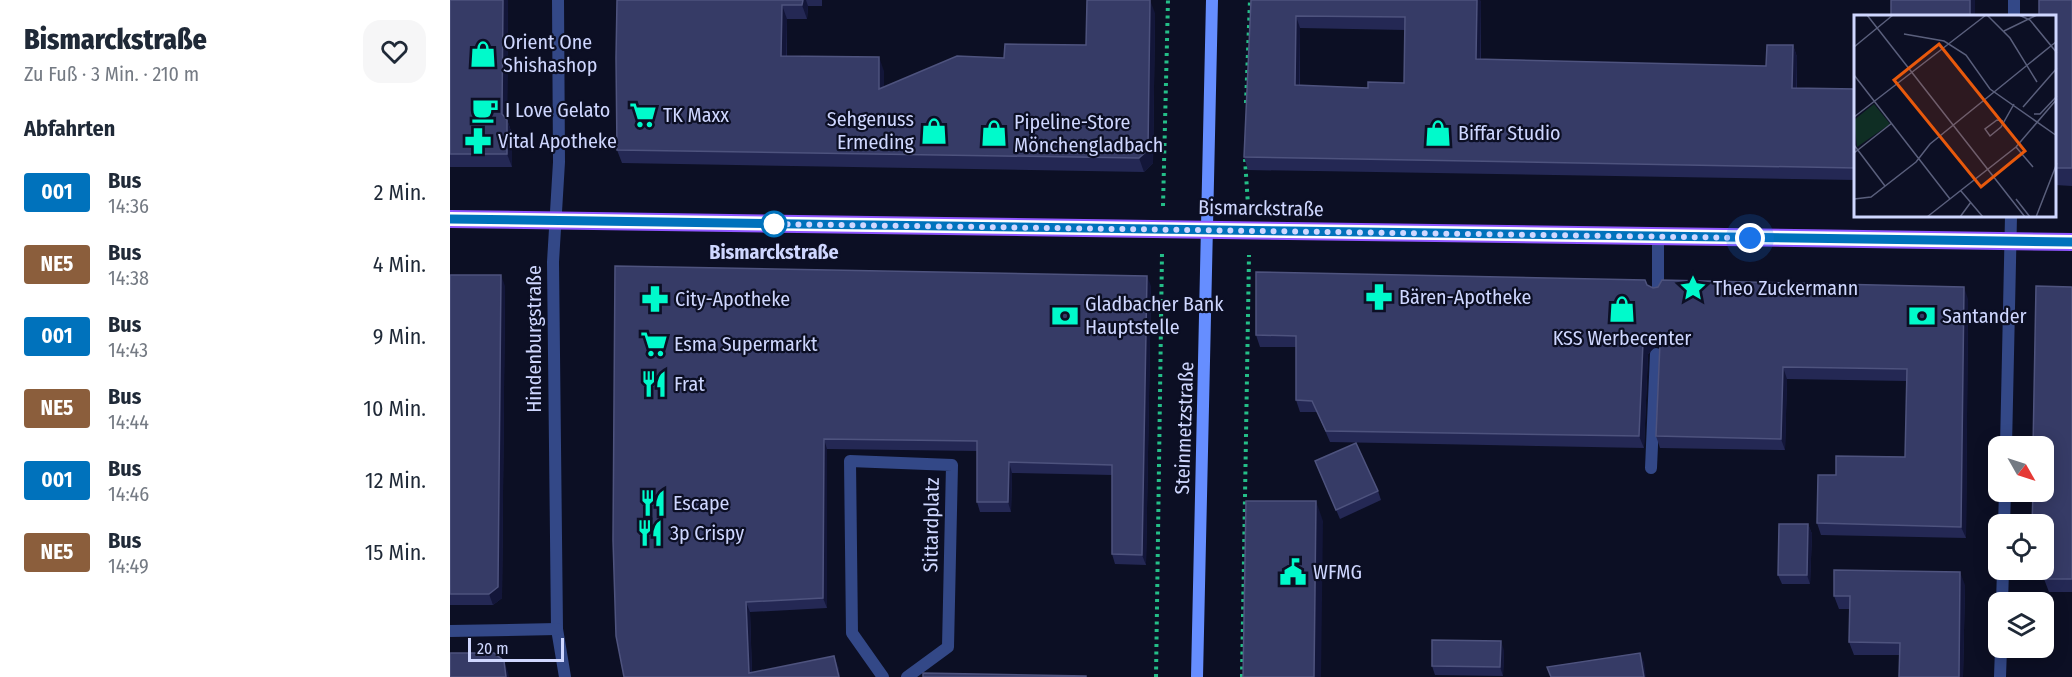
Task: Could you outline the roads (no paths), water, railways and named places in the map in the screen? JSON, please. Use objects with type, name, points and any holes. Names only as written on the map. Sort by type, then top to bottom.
[{"type":"main road","name":"Steinmetzstraße","points":[[1197,677],[1209,230],[1212,0]]},
{"type":"main road","name":"Bismarckstraße","points":[[450,219],[2072,242]]},
{"type":"street","name":"Hindenburgstraße","points":[[558,0],[559,162],[553,262],[557,629],[565,677]]},
{"type":"street","points":[[2013,15],[2014,0]]},
{"type":"street","points":[[2006,436],[2011,218]]},
{"type":"street","points":[[1658,237],[1658,292]]},
{"type":"street","points":[[1651,468],[1656,354]]},
{"type":"street","name":"Sittardplatz","points":[[883,677],[852,633],[850,461],[952,465],[948,647],[907,677]]},
{"type":"street","points":[[450,631],[557,629]]},
{"type":"street","points":[[2000,677],[2001,658]]},
{"type":"place","name":"Orient One Shishashop","points":[[483,54]]},
{"type":"place","name":"I Love Gelato","points":[[485,110]]},
{"type":"place","name":"TK Maxx","points":[[643,115]]},
{"type":"place","name":"Sehgenuss Ermeding","points":[[934,131]]},
{"type":"place","name":"Pipeline-Store Mönchengladbach","points":[[994,133]]},
{"type":"place","name":"Biffar Studio","points":[[1438,133]]},
{"type":"place","name":"Vital Apotheke","points":[[478,141]]},
{"type":"place","name":"Bismarckstraße","points":[[774,224]]},
{"type":"place","name":"Theo Zuckermann","points":[[1693,288]]},
{"type":"place","name":"Bären-Apotheke","points":[[1379,297]]},
{"type":"place","name":"City-Apotheke","points":[[655,299]]},
{"type":"place","name":"KSS Werbecenter","points":[[1622,309]]},
{"type":"place","name":"Gladbacher Bank Hauptstelle","points":[[1065,316]]},
{"type":"place","name":"Santander","points":[[1922,316]]},
{"type":"place","name":"Esma Supermarkt","points":[[654,344]]},
{"type":"place","name":"Frat","points":[[654,384]]},
{"type":"place","name":"Escape","points":[[653,503]]},
{"type":"place","name":"3p Crispy","points":[[650,533]]},
{"type":"place","name":"WFMG","points":[[1293,572]]}]
